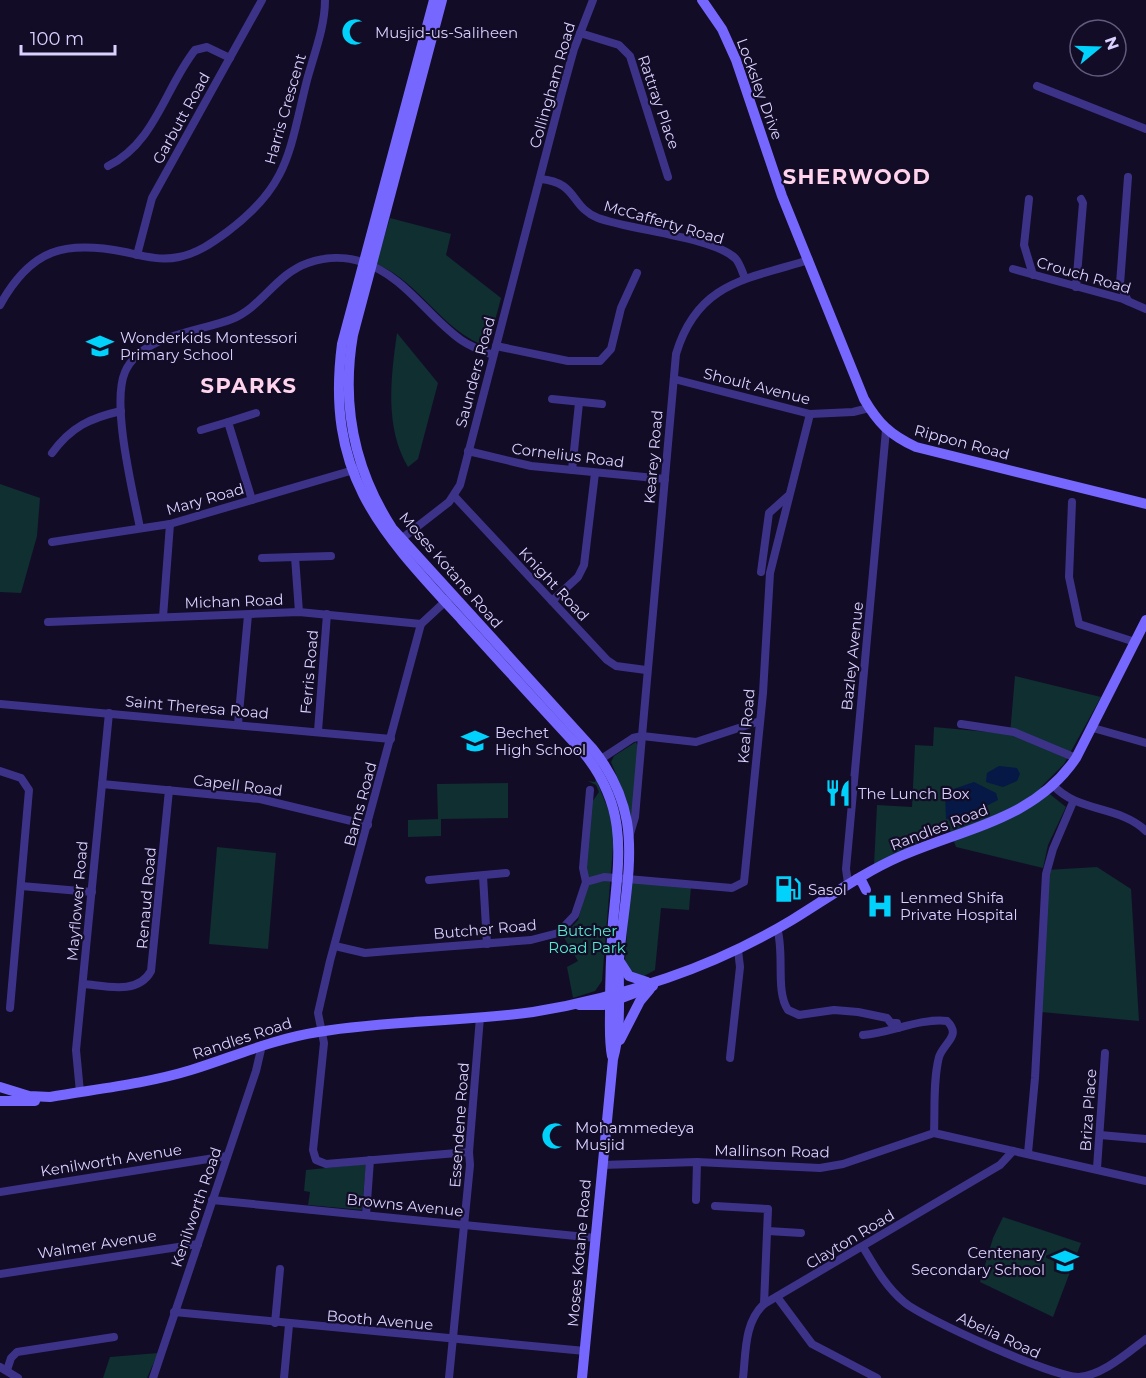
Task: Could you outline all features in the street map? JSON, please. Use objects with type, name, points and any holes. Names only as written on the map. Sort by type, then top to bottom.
[{"type":"street","name":"Garbutt Road","points":[[137,255],[152,198],[262,0]]},
{"type":"street","name":"Harris Crescent","points":[[0,305],[23,271],[50,253],[73,247],[97,247],[170,259],[205,248],[246,217],[272,191],[288,154],[320,33],[324,0]]},
{"type":"street","name":"Moses Kotane Road","points":[[434,0],[412,96],[367,264],[342,344],[339,380],[343,436],[357,469],[367,504],[397,542],[597,762],[620,795],[628,838],[622,878],[614,997],[617,1045],[613,1059]]},
{"type":"street","name":"Moses Kotane Road","points":[[412,96],[442,0]]},
{"type":"street","name":"Collingham Road","points":[[540,179],[580,33],[593,0]]},
{"type":"street","name":"Locksley Drive","points":[[702,0],[722,29],[736,60],[782,196],[809,260]]},
{"type":"street","name":"Rattray Place","points":[[580,33],[620,45],[630,56],[668,177]]},
{"type":"street","points":[[108,166],[134,147],[154,122],[195,50],[207,47],[230,58]]},
{"type":"street","points":[[1037,86],[1146,129]]},
{"type":"street","points":[[1128,177],[1120,284],[1128,301]]},
{"type":"street","name":"McCafferty Road","points":[[540,179],[562,183],[585,209],[599,218],[684,239],[730,255],[738,262],[745,278]]},
{"type":"street","name":"Saunders Road","points":[[455,496],[540,179]]},
{"type":"street","points":[[1029,199],[1024,245],[1033,275]]},
{"type":"street","points":[[1076,287],[1083,203],[1081,199]]},
{"type":"street","points":[[140,528],[121,411],[123,376],[129,364],[143,350],[234,318],[249,309],[283,276],[300,266],[334,259],[367,264],[384,272],[408,289],[462,341],[494,355]]},
{"type":"street","name":"Kearey Road","points":[[628,838],[635,817],[646,670],[676,354],[682,334],[693,315],[713,294],[745,278],[809,260]]},
{"type":"street","name":"Rippon Road","points":[[809,260],[869,408],[886,430],[916,447],[1146,504]]},
{"type":"street","name":"Crouch Road","points":[[1013,269],[1128,301],[1146,309]]},
{"type":"street","points":[[496,346],[568,361],[600,361],[611,350],[621,308],[637,273]]},
{"type":"street","name":"Shoult Avenue","points":[[674,379],[810,414],[853,412],[869,408]]},
{"type":"street","points":[[552,399],[603,404]]},
{"type":"street","points":[[572,470],[579,403]]},
{"type":"street","points":[[52,453],[66,435],[81,423],[121,411]]},
{"type":"street","points":[[201,430],[256,413]]},
{"type":"street","name":"Keal Road","points":[[586,882],[598,877],[732,888],[744,882],[760,721],[770,573],[810,414]]},
{"type":"street","points":[[228,422],[252,500]]},
{"type":"street","name":"Bazley Avenue","points":[[853,881],[846,870],[886,430]]},
{"type":"street","name":"Cornelius Road","points":[[468,451],[515,464],[665,479]]},
{"type":"street","name":"Mary Road","points":[[52,542],[170,524],[357,469]]},
{"type":"street","points":[[552,601],[578,577],[584,565],[596,473]]},
{"type":"street","points":[[397,542],[455,496]]},
{"type":"street","name":"Knight Road","points":[[455,496],[607,660],[616,666],[646,670]]},
{"type":"street","points":[[761,572],[769,513],[788,496]]},
{"type":"street","points":[[1072,502],[1069,577],[1078,621],[1081,625],[1135,642]]},
{"type":"street","points":[[163,617],[170,524]]},
{"type":"street","points":[[262,558],[331,556]]},
{"type":"street","points":[[295,557],[299,612]]},
{"type":"street","points":[[421,624],[448,599]]},
{"type":"street","name":"Michan Road","points":[[48,622],[299,612],[421,624]]},
{"type":"street","name":"Ferris Road","points":[[318,731],[327,614]]},
{"type":"street","points":[[238,724],[248,615]]},
{"type":"street","name":"Randles Road","points":[[573,1005],[587,1006],[614,997],[738,950],[853,881],[901,856],[1014,814],[1053,785],[1076,758],[1146,620]]},
{"type":"street","name":"Barns Road","points":[[370,1160],[326,1164],[320,1162],[314,1155],[324,1043],[318,1013],[421,624]]},
{"type":"street","name":"Saint Theresa Road","points":[[0,704],[391,739]]},
{"type":"street","name":"Mayflower Road","points":[[80,1092],[76,1050],[110,713]]},
{"type":"street","points":[[597,762],[636,736],[696,742],[760,721]]},
{"type":"street","points":[[961,724],[1014,732],[1076,758]]},
{"type":"street","points":[[1093,728],[1146,743]]},
{"type":"street","name":"Moses Kotane Road","points":[[582,1378],[613,1059],[610,1024],[619,961],[622,878],[616,812],[597,762]]},
{"type":"street","points":[[0,771],[21,778],[29,790],[10,1008]]},
{"type":"street","name":"Capell Road","points":[[102,784],[260,799],[368,825]]},
{"type":"street","points":[[1053,785],[1073,802],[1120,815],[1146,831]]},
{"type":"street","name":"Renaud Road","points":[[84,984],[131,987],[147,978],[151,971],[169,790]]},
{"type":"street","name":"Butcher Road","points":[[335,946],[365,953],[531,940],[558,933],[575,915],[586,882],[583,868],[590,790]]},
{"type":"street","points":[[1028,1153],[1035,1078],[1046,874],[1053,849],[1073,802]]},
{"type":"street","points":[[429,880],[506,873]]},
{"type":"street","points":[[483,876],[487,944]]},
{"type":"street","points":[[853,881],[861,880],[866,890]]},
{"type":"street","points":[[21,886],[92,892]]},
{"type":"street","points":[[777,928],[782,950],[782,996],[788,1011],[799,1015],[834,1010],[858,1012],[887,1018],[891,1023],[897,1023],[898,1028]]},
{"type":"street","points":[[730,1058],[740,968],[738,950]]},
{"type":"street","points":[[617,1045],[651,984],[629,976],[619,961]]},
{"type":"street","name":"Randles Road","points":[[0,1100],[3,1088],[29,1096],[50,1097],[80,1092],[190,1070],[262,1044],[321,1031],[480,1017],[573,1005],[614,997]]},
{"type":"street","points":[[587,1006],[604,1016],[610,1024]]},
{"type":"street","name":"Essendene Road","points":[[449,1378],[465,1225],[480,1017]]},
{"type":"street","points":[[863,1035],[937,1020],[947,1021],[953,1028],[952,1038],[939,1060],[934,1133],[1097,1168],[1146,1181]]},
{"type":"street","name":"Kenilworth Road","points":[[153,1378],[256,1071],[262,1044]]},
{"type":"street","name":"Briza Place","points":[[1097,1168],[1105,1053]]},
{"type":"street","points":[[0,1100],[30,1102],[50,1097]]},
{"type":"street","name":"Mallinson Road","points":[[603,1165],[698,1162],[831,1167],[934,1133]]},
{"type":"street","points":[[1100,1136],[1146,1139]]},
{"type":"street","name":"Clayton Road","points":[[764,1304],[1003,1163],[1013,1151]]},
{"type":"street","points":[[366,1215],[370,1160],[469,1152]]},
{"type":"street","name":"Kenilworth Avenue","points":[[0,1192],[227,1156]]},
{"type":"street","points":[[696,1200],[698,1162]]},
{"type":"street","name":"Browns Avenue","points":[[212,1200],[305,1213],[366,1215],[596,1238]]},
{"type":"street","points":[[715,1206],[767,1208],[764,1304],[755,1313],[748,1332],[743,1378]]},
{"type":"street","points":[[768,1231],[801,1233]]},
{"type":"street","name":"Walmer Avenue","points":[[0,1274],[198,1244]]},
{"type":"street","name":"Abelia Road","points":[[863,1247],[888,1285],[906,1304],[985,1344],[1059,1376],[1073,1378],[1089,1375],[1146,1339]]},
{"type":"street","points":[[275,1323],[280,1269]]},
{"type":"street","points":[[777,1297],[812,1344],[877,1378]]},
{"type":"street","name":"Booth Avenue","points":[[174,1312],[289,1325],[585,1351]]},
{"type":"street","points":[[284,1378],[289,1325]]},
{"type":"street","points":[[18,1378],[3,1368],[17,1352],[114,1337]]},
{"type":"green space","points":[[390,218],[451,234],[446,255],[501,298],[488,347],[457,330],[406,282],[376,264]]},
{"type":"green space","points":[[397,333],[438,383],[418,459],[408,467],[400,452],[392,418],[393,366]]},
{"type":"green space","points":[[0,484],[40,498],[37,536],[21,593],[0,592]]},
{"type":"green space","points":[[1015,676],[1101,697],[1064,764],[1041,787],[1066,807],[1048,845],[1043,868],[956,847],[949,828],[874,865],[877,805],[912,807],[915,745],[933,746],[934,727],[1010,734]]},
{"type":"green space","points":[[636,742],[638,747],[632,824],[627,801],[611,762],[614,756]]},
{"type":"green space","name":"Butcher Road Park","points":[[596,779],[610,814],[614,835],[602,981],[595,991],[573,998],[567,967],[578,961],[563,936],[578,920],[582,906],[592,802],[599,792],[596,785],[588,781],[595,782]]},
{"type":"green space","points":[[508,783],[508,818],[441,819],[441,836],[408,837],[408,820],[438,819],[437,784]]},
{"type":"green space","points":[[217,847],[276,853],[268,949],[209,944]]},
{"type":"green space","points":[[1097,867],[1131,889],[1139,1021],[1041,1012],[1046,870]]},
{"type":"green space","points":[[634,882],[691,887],[689,910],[661,908],[655,970],[644,976],[632,973],[625,962],[630,886]]},
{"type":"green space","points":[[366,1164],[362,1210],[308,1205],[310,1192],[304,1191],[306,1170]]},
{"type":"green space","points":[[1003,1217],[1081,1243],[1053,1317],[980,1282],[993,1238]]},
{"type":"green space","points":[[158,1353],[147,1378],[103,1378],[110,1357]]},
{"type":"water","points":[[999,766],[1017,768],[1020,774],[1017,781],[1003,787],[986,782],[987,773]]},
{"type":"water","points":[[974,782],[996,793],[998,800],[957,821],[946,819],[945,792]]},
{"type":"place","name":"Musjid-us-Saliheen","points":[[355,32]]},
{"type":"place","name":"Wonderkids Montessori Primary School","points":[[100,346]]},
{"type":"place","name":"Bechet High School","points":[[475,741]]},
{"type":"place","name":"The Lunch Box","points":[[838,793]]},
{"type":"place","name":"Sasol","points":[[788,889]]},
{"type":"place","name":"Lenmed Shifa Private Hospital","points":[[880,906]]},
{"type":"place","name":"Mohammedeya Musjid","points":[[555,1136]]},
{"type":"place","name":"Centenary Secondary School","points":[[1065,1261]]},
{"type":"district","name":"SHERWOOD","points":[[857,176]]},
{"type":"district","name":"SPARKS","points":[[249,385]]}]
